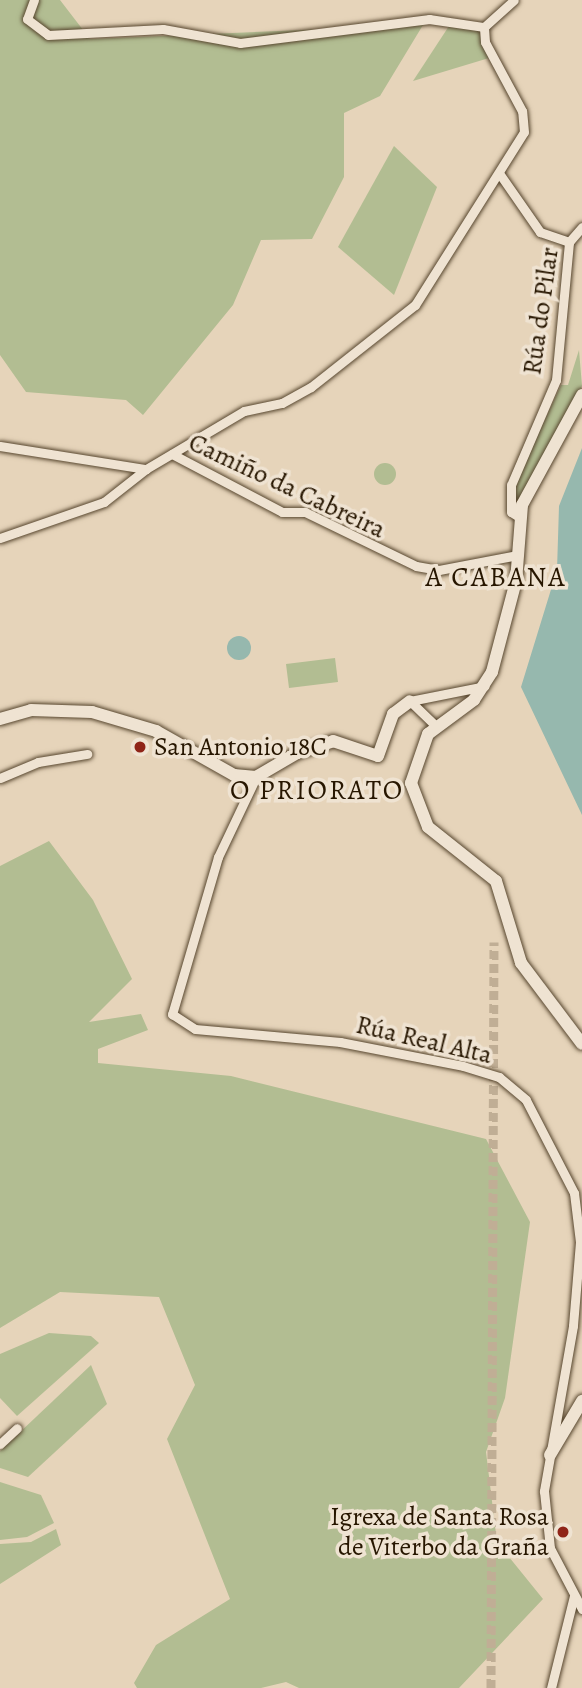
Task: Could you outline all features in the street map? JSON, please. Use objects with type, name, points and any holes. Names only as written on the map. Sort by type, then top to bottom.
[{"type":"street","points":[[34,0],[27,19],[48,35],[163,29],[240,43],[429,19],[484,27]]},
{"type":"street","points":[[484,27],[514,0]]},
{"type":"street","points":[[172,454],[244,411],[282,403],[311,387],[415,305],[499,173],[525,123],[485,42],[484,27]]},
{"type":"street","points":[[499,173],[540,232],[569,242]]},
{"type":"street","name":"Rúa do Pilar","points":[[519,517],[511,512],[512,485],[556,380],[569,242],[582,227]]},
{"type":"street","points":[[582,396],[519,517],[514,593],[485,686],[437,727],[417,751],[411,775],[424,823],[496,881],[521,963],[582,1044]]},
{"type":"street","points":[[0,446],[146,469]]},
{"type":"street","name":"Camiño da Cabreira","points":[[0,538],[103,502],[146,469],[172,454],[282,512],[305,512],[416,566],[439,570],[517,555]]},
{"type":"street","points":[[0,719],[20,711],[92,712],[156,731],[234,775],[256,777],[297,752],[333,741],[378,755],[393,714],[410,701],[485,686]]},
{"type":"street","points":[[410,701],[437,727]]},
{"type":"street","points":[[0,778],[38,762],[87,754]]},
{"type":"street","name":"Rúa Real Alta","points":[[256,777],[218,857],[172,1014],[195,1029],[340,1042],[463,1066],[499,1077],[526,1100],[574,1193],[580,1242],[550,1455],[544,1519],[550,1548],[582,1609]]},
{"type":"street","points":[[550,1455],[582,1401]]},
{"type":"street","points":[[0,1444],[17,1428]]},
{"type":"street","points":[[551,1688],[574,1596]]},
{"type":"green space","points":[[0,0],[60,0],[90,39],[423,25],[380,96],[344,113],[344,177],[312,239],[261,240],[233,305],[143,415],[126,400],[26,392],[0,355]]},
{"type":"green space","points":[[449,26],[478,28],[489,58],[413,81]]},
{"type":"green space","points":[[394,146],[437,187],[394,295],[338,247]]},
{"type":"green space","points":[[579,350],[582,386],[516,507],[514,486],[561,385],[568,385]]},
{"type":"green space","points":[[385,463],[393,466],[396,474],[393,482],[385,485],[377,482],[374,474],[377,466]]},
{"type":"green space","points":[[335,658],[338,682],[289,688],[286,664]]},
{"type":"green space","points":[[49,841],[93,900],[132,979],[89,1022],[141,1014],[148,1030],[98,1049],[98,1063],[231,1076],[486,1139],[530,1222],[505,1398],[486,1452],[497,1542],[543,1599],[459,1688],[299,1688],[286,1682],[261,1688],[137,1688],[134,1683],[156,1645],[230,1599],[167,1439],[195,1385],[159,1297],[60,1292],[0,1328],[0,866]]},
{"type":"green space","points":[[49,1333],[91,1336],[99,1343],[17,1416],[0,1398],[0,1354]]},
{"type":"green space","points":[[91,1365],[107,1404],[28,1477],[0,1468],[0,1451]]},
{"type":"green space","points":[[0,1482],[41,1495],[54,1523],[27,1537],[0,1540]]},
{"type":"green space","points":[[56,1529],[61,1545],[0,1584],[0,1544],[31,1542]]},
{"type":"water","points":[[582,448],[582,815],[521,687],[557,570],[559,506]]},
{"type":"water","points":[[239,636],[248,639],[251,648],[248,657],[239,660],[230,657],[227,648],[230,639]]},
{"type":"tunnel","points":[[491,1688],[494,942]]},
{"type":"place","name":"San Antonio 18C","points":[[140,747]]},
{"type":"place","name":"Igrexa de Santa Rosa de Viterbo da Graña","points":[[563,1532]]},
{"type":"district","name":"A CABANA","points":[[496,577]]},
{"type":"district","name":"O PRIORATO","points":[[317,790]]}]
